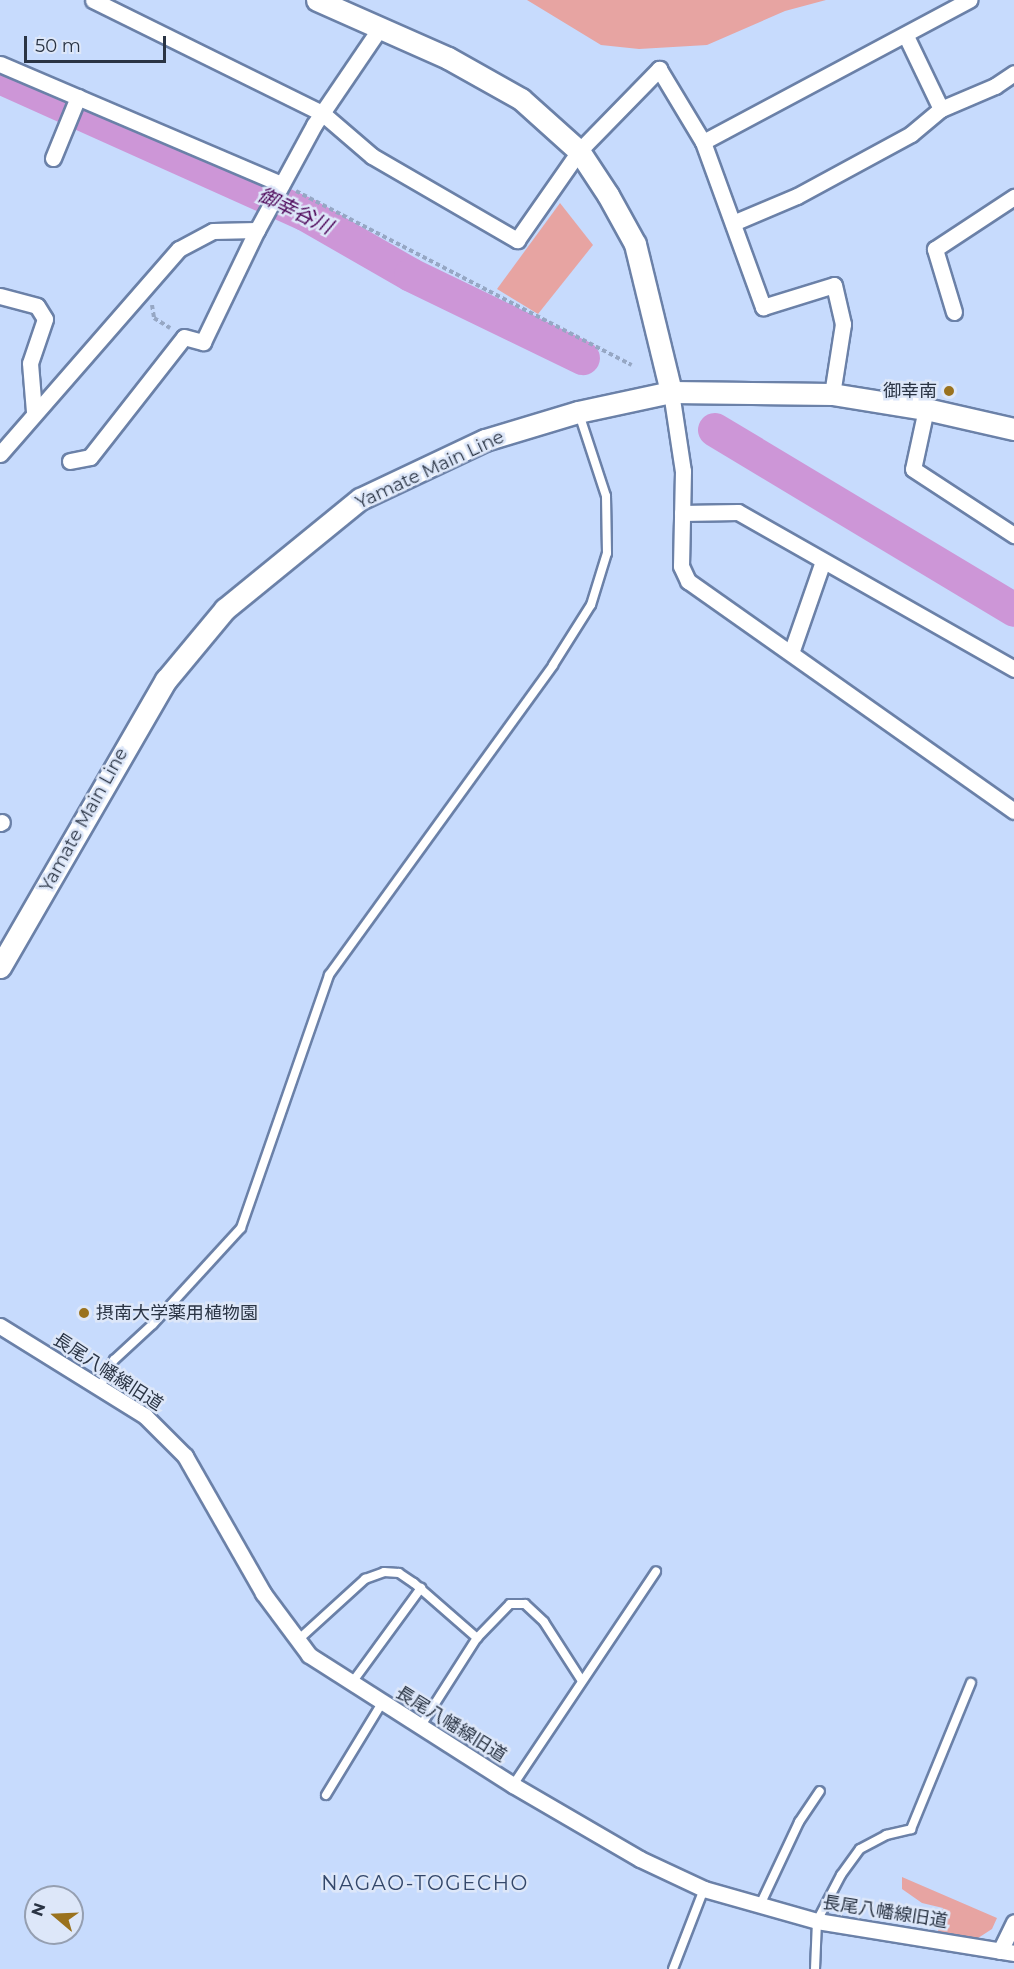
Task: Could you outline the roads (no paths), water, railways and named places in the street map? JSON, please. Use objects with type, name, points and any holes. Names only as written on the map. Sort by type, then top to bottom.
[{"type":"main road","points":[[317,0],[448,58],[521,99],[579,151],[608,195],[635,244],[671,392]]},
{"type":"main road","name":"Yamate Main Line","points":[[0,967],[166,680],[225,609],[360,499],[485,440],[578,411],[671,392],[832,394],[926,409],[1014,429]]},
{"type":"street","points":[[93,0],[322,113],[372,156],[517,240],[579,151],[659,69],[703,142],[762,307],[834,285],[843,324],[832,394]]},
{"type":"street","points":[[703,142],[906,36],[969,0]]},
{"type":"street","points":[[70,461],[90,457],[184,337],[203,342],[257,230],[322,113],[380,28]]},
{"type":"street","points":[[906,36],[941,109]]},
{"type":"street","points":[[0,64],[280,188]]},
{"type":"street","points":[[733,223],[797,196],[911,134],[941,109],[996,86],[1014,73]]},
{"type":"street","points":[[53,158],[77,99]]},
{"type":"street","points":[[954,312],[935,249],[1014,197]]},
{"type":"street","points":[[0,454],[34,412],[179,249],[213,231],[257,230]]},
{"type":"street","points":[[0,296],[37,306],[45,318],[30,363],[34,412]]},
{"type":"street","points":[[671,392],[683,471],[681,566],[688,581],[1013,805]]},
{"type":"street","points":[[926,409],[913,469],[1014,535]]},
{"type":"street","points":[[682,513],[738,512],[1014,669]]},
{"type":"street","points":[[791,653],[823,561]]},
{"type":"street","name":"長尾八幡線旧道","points":[[0,1326],[145,1416],[185,1456],[263,1593],[296,1641],[309,1655],[351,1684],[513,1785],[640,1859],[704,1888],[817,1921],[1007,1952]]},
{"type":"street","points":[[1007,1952],[1014,1922]]},
{"type":"lane","points":[[99,1389],[114,1360],[153,1324],[241,1228],[329,975],[553,665],[591,604],[607,553],[606,496],[578,411]]},
{"type":"lane","points":[[513,1785],[656,1571]]},
{"type":"lane","points":[[296,1641],[365,1579],[384,1572],[399,1573],[421,1588],[477,1638]]},
{"type":"lane","points":[[351,1684],[421,1588]]},
{"type":"lane","points":[[420,1727],[477,1638],[510,1604],[525,1604],[544,1622],[582,1681]]},
{"type":"lane","points":[[815,1969],[817,1921],[860,1849],[886,1835],[911,1829],[971,1683]]},
{"type":"lane","points":[[326,1795],[382,1703]]},
{"type":"lane","points":[[760,1905],[799,1822],[820,1791]]},
{"type":"lane","points":[[673,1969],[704,1888]]},
{"type":"waterway","name":"御幸谷川","points":[[0,77],[305,214],[411,275],[583,358]]},
{"type":"waterway","points":[[715,430],[1014,610]]},
{"type":"place","name":"御幸南","points":[[949,391]]},
{"type":"place","name":"摂南大学薬用植物園","points":[[84,1313]]},
{"type":"district","name":"NAGAO-TOGECHO","points":[[425,1883]]}]
